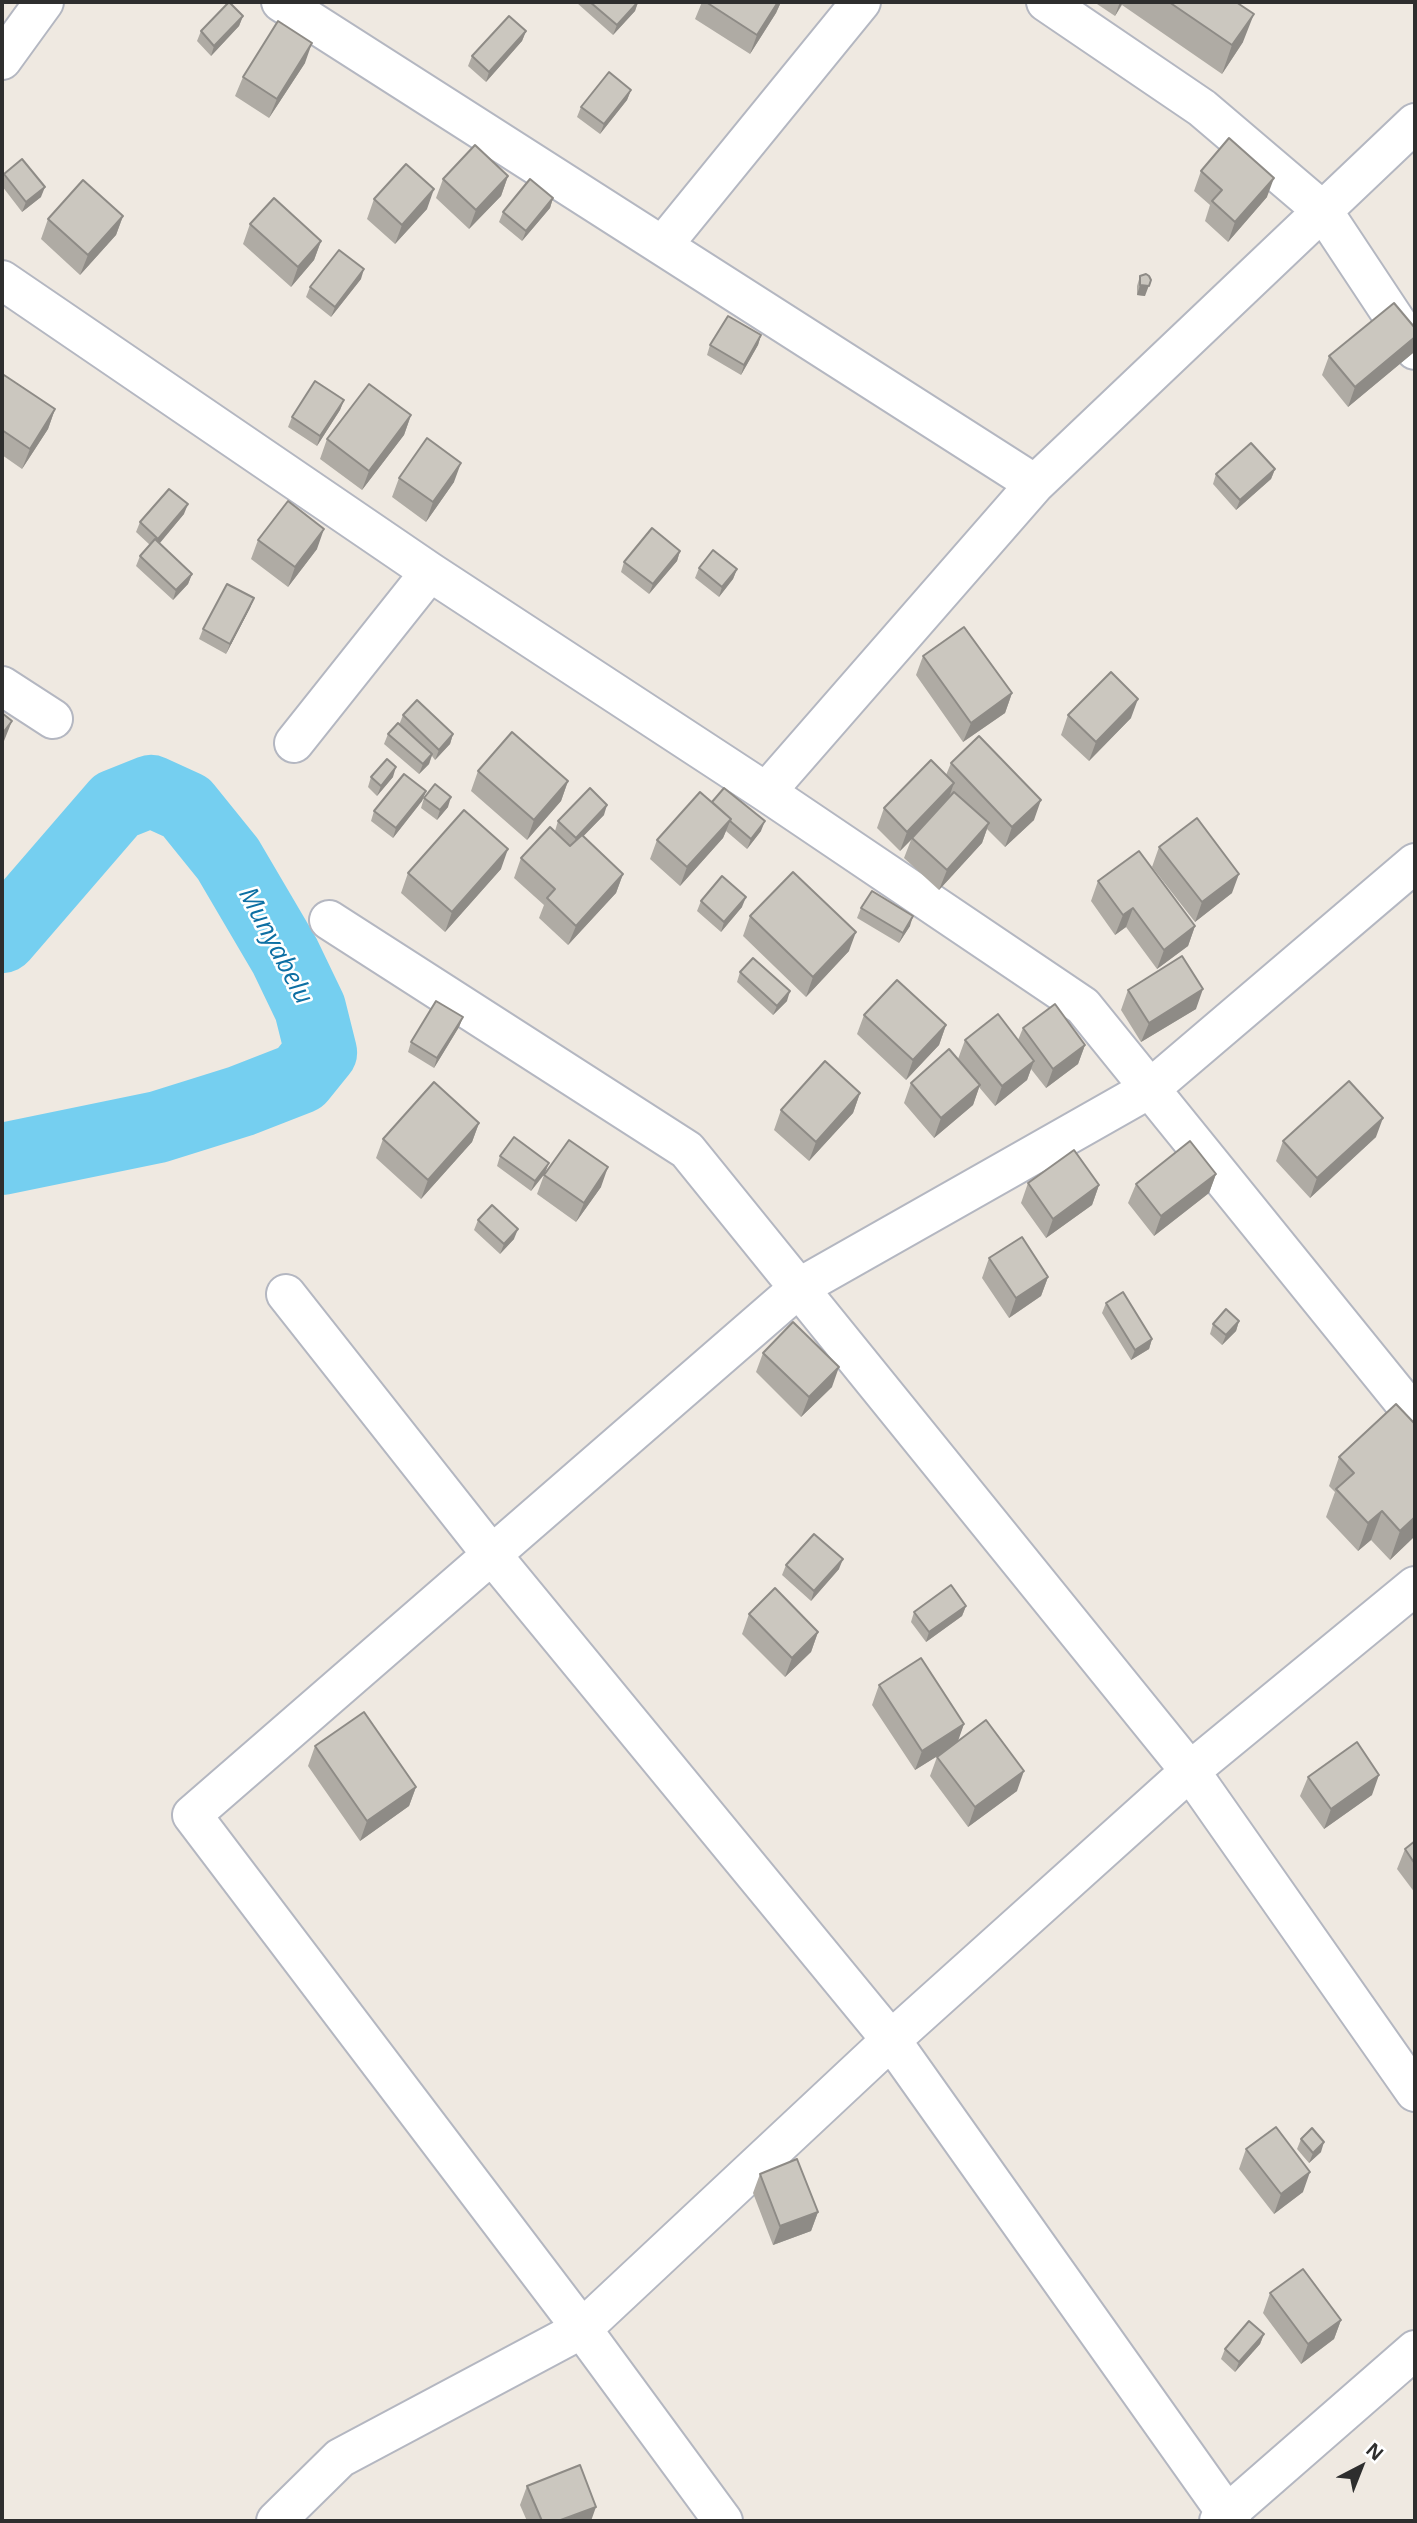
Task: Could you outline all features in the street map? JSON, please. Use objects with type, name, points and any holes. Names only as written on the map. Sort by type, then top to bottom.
[{"type":"street","points":[[2,60],[44,2]]},
{"type":"street","points":[[281,2],[1035,484]]},
{"type":"street","points":[[663,245],[861,2]]},
{"type":"street","points":[[1046,2],[1202,108],[1323,211],[1415,350]]},
{"type":"street","points":[[766,792],[1035,484],[1415,123]]},
{"type":"street","points":[[2,280],[430,572],[766,792],[1083,1006],[1415,1416]]},
{"type":"street","points":[[294,743],[430,572]]},
{"type":"street","points":[[2,686],[53,719]]},
{"type":"street","points":[[723,2521],[582,2329],[192,1815],[800,1287],[1150,1088],[1415,863]]},
{"type":"street","points":[[329,920],[687,1150],[1190,1771],[1415,2092]]},
{"type":"street","points":[[286,1294],[492,1555],[891,2040],[1226,2519],[1415,2350]]},
{"type":"street","points":[[276,2521],[340,2458],[582,2329],[891,2040],[1190,1771],[1415,1586]]},
{"type":"building","points":[[229,2],[243,16],[214,46],[201,31]]},
{"type":"building","points":[[590,2],[638,2],[617,25]]},
{"type":"building","points":[[706,2],[778,2],[757,35]]},
{"type":"building","points":[[1169,2],[1236,2],[1254,14],[1232,45]]},
{"type":"building","points":[[509,16],[526,31],[489,72],[472,56]]},
{"type":"building","points":[[278,21],[312,43],[277,99],[243,77]]},
{"type":"building","points":[[609,72],[631,90],[604,124],[581,107]]},
{"type":"building","points":[[1229,138],[1274,178],[1235,222],[1212,201],[1222,190],[1201,171]]},
{"type":"building","points":[[475,145],[508,176],[476,210],[443,179]]},
{"type":"building","points":[[22,159],[45,187],[26,202],[4,174]]},
{"type":"building","points":[[406,164],[434,189],[402,225],[374,199]]},
{"type":"building","points":[[530,179],[553,198],[526,231],[503,212]]},
{"type":"building","points":[[83,180],[123,216],[88,255],[48,219]]},
{"type":"building","points":[[274,198],[321,241],[298,267],[250,224]]},
{"type":"building","points":[[339,250],[364,269],[335,307],[310,287]]},
{"type":"building","points":[[1146,274],[1151,280],[1149,286],[1140,285],[1140,276]]},
{"type":"building","points":[[1394,303],[1415,328],[1415,337],[1355,387],[1329,356]]},
{"type":"building","points":[[728,316],[761,335],[744,365],[710,345]]},
{"type":"building","points":[[4,375],[55,409],[30,449],[2,430]]},
{"type":"building","points":[[315,381],[344,400],[320,436],[292,417]]},
{"type":"building","points":[[369,384],[411,415],[369,471],[327,439]]},
{"type":"building","points":[[427,438],[461,463],[433,502],[399,478]]},
{"type":"building","points":[[1251,443],[1275,469],[1240,500],[1216,474]]},
{"type":"building","points":[[169,489],[188,504],[158,539],[140,522]]},
{"type":"building","points":[[288,501],[324,529],[295,567],[258,540]]},
{"type":"building","points":[[652,528],[680,551],[653,584],[624,562]]},
{"type":"building","points":[[155,539],[192,574],[176,590],[140,556]]},
{"type":"building","points":[[713,550],[737,569],[722,587],[699,568]]},
{"type":"building","points":[[227,584],[254,598],[230,644],[203,629]]},
{"type":"building","points":[[964,627],[1012,693],[971,723],[923,656]]},
{"type":"building","points":[[1111,672],[1138,699],[1096,742],[1068,715]]},
{"type":"building","points":[[417,700],[453,734],[439,750],[403,715]]},
{"type":"building","points":[[2,713],[12,721],[2,734]]},
{"type":"building","points":[[398,723],[432,754],[423,764],[388,734]]},
{"type":"building","points":[[512,732],[568,781],[534,820],[478,771]]},
{"type":"building","points":[[979,736],[1041,800],[1012,827],[951,763]]},
{"type":"building","points":[[387,759],[396,767],[381,786],[371,777]]},
{"type":"building","points":[[931,760],[954,783],[907,832],[884,808]]},
{"type":"building","points":[[404,774],[426,791],[396,828],[374,811]]},
{"type":"building","points":[[435,784],[451,797],[440,810],[424,798]]},
{"type":"building","points":[[590,788],[607,805],[576,838],[558,821]]},
{"type":"building","points":[[724,788],[765,821],[751,839],[712,802]]},
{"type":"building","points":[[700,792],[731,819],[687,867],[657,840]]},
{"type":"building","points":[[954,792],[989,823],[947,870],[912,838]]},
{"type":"building","points":[[464,810],[508,849],[452,912],[408,873]]},
{"type":"building","points":[[1197,818],[1239,874],[1202,902],[1159,847]]},
{"type":"building","points":[[550,827],[570,846],[582,835],[623,874],[576,926],[547,898],[555,889],[521,858]]},
{"type":"building","points":[[1139,851],[1195,926],[1164,950],[1133,908],[1123,915],[1098,881]]},
{"type":"building","points":[[793,872],[856,932],[813,977],[750,916]]},
{"type":"building","points":[[722,876],[746,897],[724,922],[701,901]]},
{"type":"building","points":[[872,891],[913,916],[903,933],[861,908]]},
{"type":"building","points":[[1182,956],[1203,989],[1149,1023],[1128,990]]},
{"type":"building","points":[[753,958],[790,991],[777,1006],[740,972]]},
{"type":"building","points":[[897,980],[946,1025],[913,1060],[864,1015]]},
{"type":"building","points":[[436,1001],[463,1017],[437,1058],[411,1042]]},
{"type":"building","points":[[1055,1004],[1085,1045],[1053,1069],[1023,1028]]},
{"type":"building","points":[[998,1014],[1034,1061],[1002,1086],[965,1040]]},
{"type":"building","points":[[949,1049],[980,1085],[941,1118],[911,1083]]},
{"type":"building","points":[[825,1061],[860,1093],[816,1142],[781,1110]]},
{"type":"building","points":[[1349,1081],[1383,1118],[1317,1178],[1283,1141]]},
{"type":"building","points":[[434,1082],[479,1123],[428,1180],[383,1139]]},
{"type":"building","points":[[514,1137],[549,1163],[535,1181],[500,1156]]},
{"type":"building","points":[[569,1140],[608,1167],[584,1203],[544,1175]]},
{"type":"building","points":[[1190,1141],[1216,1174],[1161,1216],[1136,1184]]},
{"type":"building","points":[[1074,1150],[1099,1185],[1053,1219],[1028,1183]]},
{"type":"building","points":[[492,1205],[518,1229],[504,1244],[478,1220]]},
{"type":"building","points":[[1022,1237],[1048,1277],[1016,1298],[989,1258]]},
{"type":"building","points":[[1123,1292],[1152,1339],[1135,1350],[1106,1303]]},
{"type":"building","points":[[1226,1309],[1239,1321],[1226,1335],[1213,1324]]},
{"type":"building","points":[[793,1322],[839,1367],[809,1397],[763,1353]]},
{"type":"building","points":[[1396,1404],[1415,1424],[1415,1517],[1400,1531],[1382,1511],[1368,1523],[1336,1489],[1354,1473],[1339,1457]]},
{"type":"building","points":[[814,1534],[843,1559],[814,1591],[786,1565]]},
{"type":"building","points":[[951,1585],[966,1606],[929,1632],[914,1612]]},
{"type":"building","points":[[775,1588],[818,1632],[792,1658],[749,1614]]},
{"type":"building","points":[[921,1658],[964,1724],[922,1751],[879,1685]]},
{"type":"building","points":[[364,1712],[416,1787],[367,1821],[315,1746]]},
{"type":"building","points":[[986,1720],[1024,1771],[975,1807],[937,1757]]},
{"type":"building","points":[[1357,1742],[1379,1775],[1331,1809],[1308,1777]]},
{"type":"building","points":[[1415,1841],[1415,1864],[1405,1849]]},
{"type":"building","points":[[1276,2127],[1310,2172],[1281,2194],[1246,2149]]},
{"type":"building","points":[[1312,2128],[1324,2142],[1313,2153],[1301,2139]]},
{"type":"building","points":[[797,2159],[818,2212],[780,2226],[760,2174]]},
{"type":"building","points":[[1303,2269],[1341,2320],[1308,2344],[1270,2293]]},
{"type":"building","points":[[1249,2321],[1264,2334],[1239,2362],[1225,2349]]},
{"type":"building","points":[[580,2465],[596,2507],[558,2521],[542,2521],[527,2486]]},
{"type":"waterway","name":"Munyabelu","points":[[2,937],[116,805],[151,791],[186,807],[228,859],[285,956],[310,1008],[321,1052],[300,1078],[241,1101],[158,1127],[2,1159]]}]
